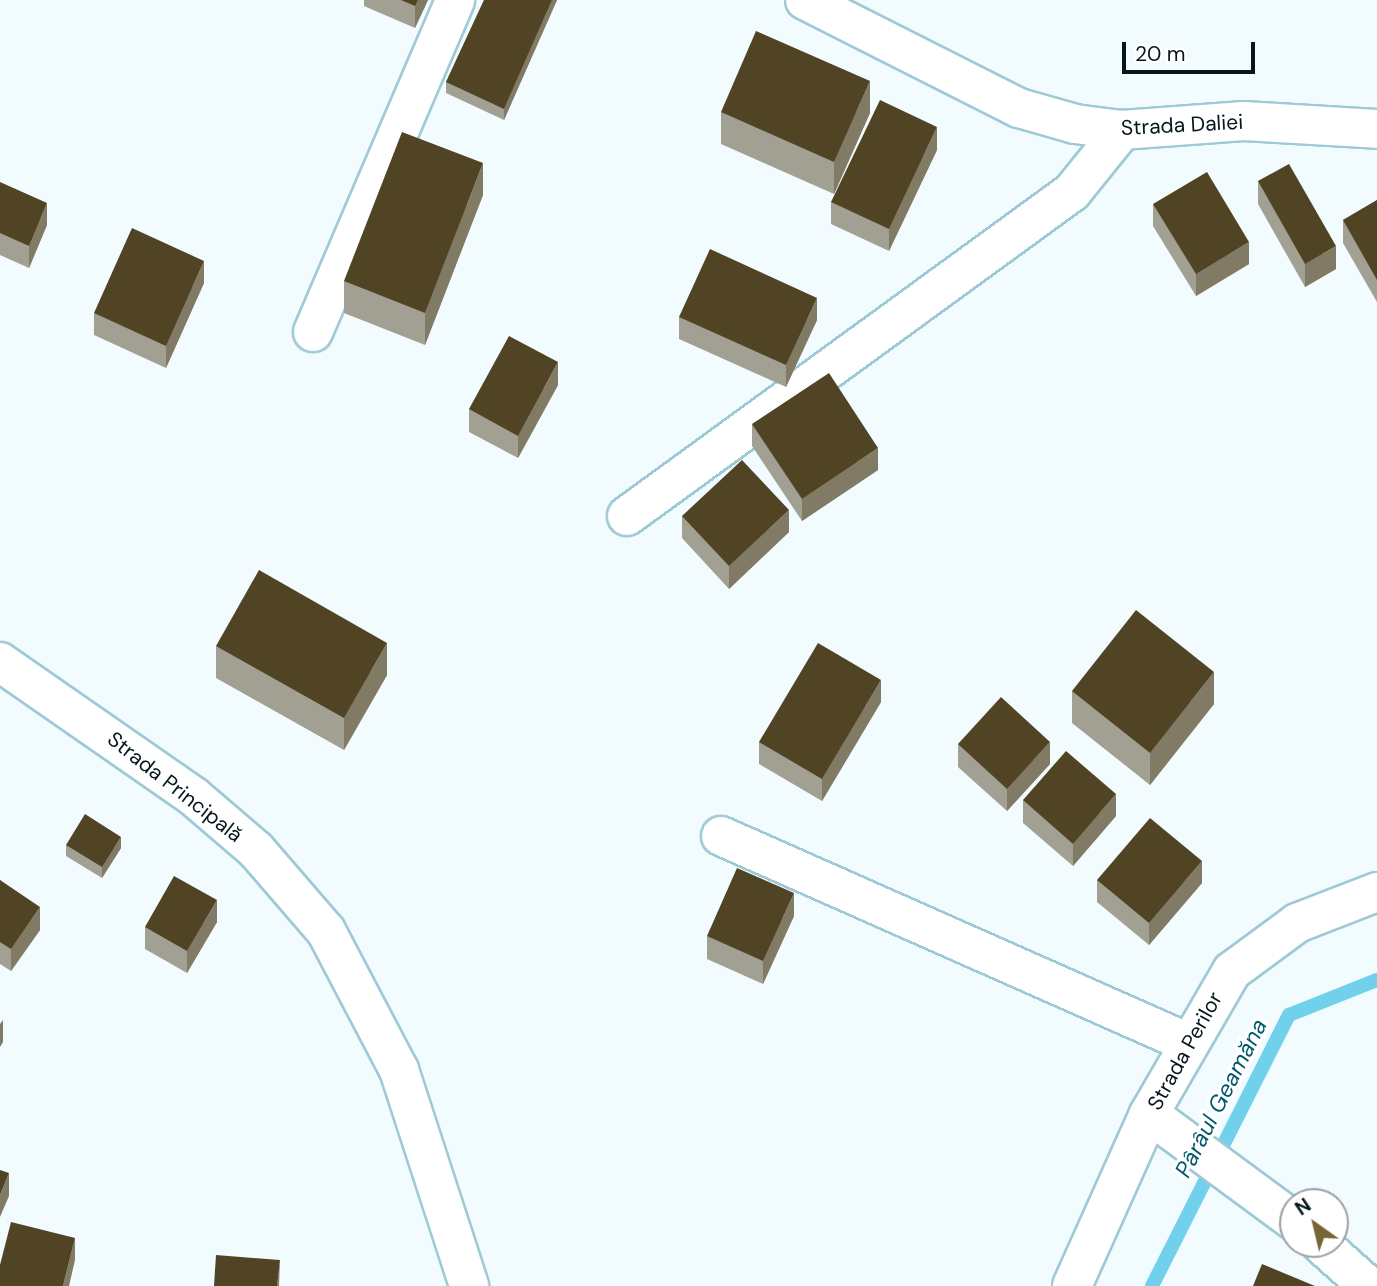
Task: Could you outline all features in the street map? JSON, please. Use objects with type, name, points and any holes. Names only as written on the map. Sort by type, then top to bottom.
[{"type":"street","points":[[313,332],[455,0]]},
{"type":"street","name":"Strada Daliei","points":[[805,0],[1019,108],[1122,130],[1244,121],[1377,129]]},
{"type":"street","points":[[627,516],[1072,192],[1122,130]]},
{"type":"street","name":"Strada Principală","points":[[0,662],[193,796],[256,850],[326,931],[399,1070],[469,1286]]},
{"type":"street","points":[[721,836],[1186,1042]]},
{"type":"street","name":"Strada Perilor","points":[[1072,1286],[1149,1114],[1186,1042],[1232,971],[1261,945],[1377,892]]},
{"type":"street","points":[[1149,1114],[1279,1210]]},
{"type":"street","points":[[1337,1258],[1368,1286]]},
{"type":"building","points":[[401,0],[418,0],[415,6]]},
{"type":"building","points":[[484,0],[552,0],[504,109],[446,82]]},
{"type":"building","points":[[756,31],[870,81],[834,162],[721,112]]},
{"type":"building","points":[[880,100],[937,127],[889,229],[831,202]]},
{"type":"building","points":[[402,132],[483,163],[425,313],[344,281]]},
{"type":"building","points":[[1289,164],[1336,246],[1305,264],[1258,181]]},
{"type":"building","points":[[1207,172],[1249,242],[1196,274],[1153,204]]},
{"type":"building","points":[[0,182],[47,203],[29,246],[0,233]]},
{"type":"building","points":[[1377,200],[1377,280],[1343,220]]},
{"type":"building","points":[[132,228],[204,261],[166,346],[94,313]]},
{"type":"building","points":[[710,249],[817,298],[786,365],[679,317]]},
{"type":"building","points":[[509,336],[558,362],[518,436],[469,409]]},
{"type":"building","points":[[829,373],[878,448],[802,499],[752,424]]},
{"type":"building","points":[[742,460],[789,510],[729,566],[682,516]]},
{"type":"building","points":[[259,570],[387,643],[344,718],[216,646]]},
{"type":"building","points":[[1136,610],[1214,672],[1150,753],[1072,691]]},
{"type":"building","points":[[818,643],[881,680],[822,779],[759,742]]},
{"type":"building","points":[[1001,697],[1050,742],[1007,789],[958,744]]},
{"type":"building","points":[[1066,751],[1116,794],[1073,844],[1023,800]]},
{"type":"building","points":[[85,814],[121,837],[102,867],[66,845]]},
{"type":"building","points":[[1150,818],[1202,861],[1149,923],[1097,880]]},
{"type":"building","points":[[737,868],[794,893],[763,961],[707,936]]},
{"type":"building","points":[[174,876],[217,900],[187,951],[145,927]]},
{"type":"building","points":[[0,880],[40,907],[11,949],[0,942]]},
{"type":"building","points":[[0,1170],[9,1173],[0,1195]]},
{"type":"building","points":[[11,1222],[75,1238],[63,1286],[0,1286],[0,1265]]},
{"type":"building","points":[[216,1255],[280,1260],[277,1286],[214,1286]]},
{"type":"building","points":[[1262,1264],[1315,1286],[1253,1286]]},
{"type":"waterway","name":"Pârâul Geamăna","points":[[1152,1286],[1289,1015],[1377,980]]}]
